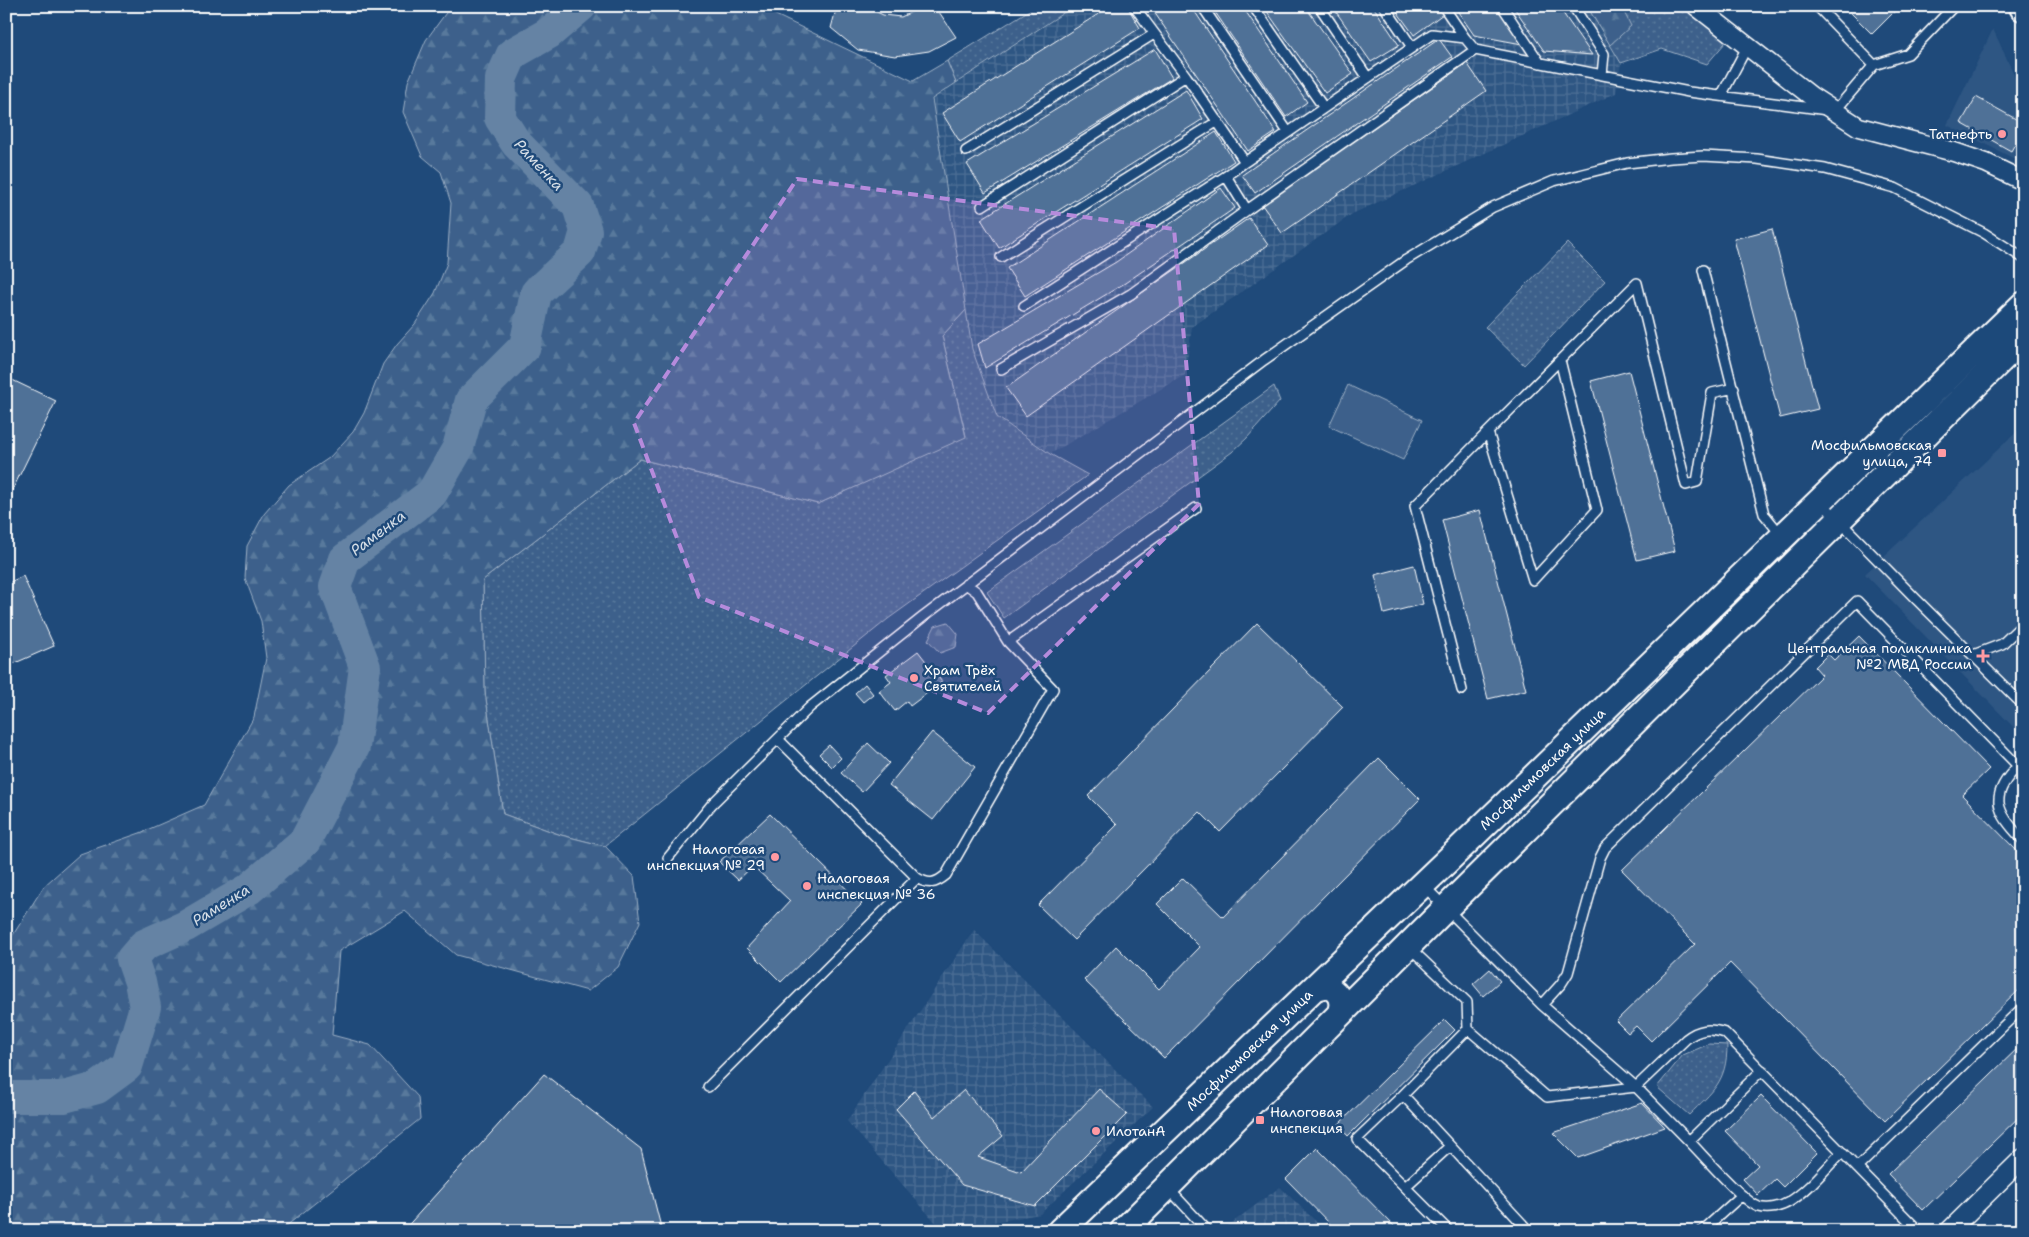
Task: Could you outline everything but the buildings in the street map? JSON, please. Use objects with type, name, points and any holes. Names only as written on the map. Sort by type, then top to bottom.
[{"type":"main road","name":"Мосфильмовская улица","points":[[1060,1231],[2023,305]]},
{"type":"main road","points":[[1123,1231],[1446,908],[2023,338]]},
{"type":"street","points":[[1696,6],[1811,96],[1859,127],[1954,152],[1986,163],[2022,179]]},
{"type":"street","points":[[1310,992],[1316,988],[1323,987],[1330,988],[1336,992],[1340,998],[1341,1005],[1336,1018]]},
{"type":"street","points":[[1949,1231],[2023,1158]]},
{"type":"lane","points":[[1134,6],[1186,76],[1245,162]]},
{"type":"lane","points":[[1202,6],[1288,132]]},
{"type":"lane","points":[[1253,6],[1324,108]]},
{"type":"lane","points":[[1319,6],[1368,78]]},
{"type":"lane","points":[[1384,6],[1412,48]]},
{"type":"lane","points":[[1443,6],[1475,50],[1721,96],[1835,111],[1874,65],[1908,54],[1952,7]]},
{"type":"lane","points":[[1502,6],[1540,62]]},
{"type":"lane","points":[[1573,6],[1604,54],[1602,75]]},
{"type":"lane","points":[[1817,6],[1874,65]]},
{"type":"lane","points":[[966,151],[1154,34]]},
{"type":"lane","points":[[1024,306],[1226,176],[1432,34],[1465,38]]},
{"type":"lane","points":[[1721,96],[1747,46]]},
{"type":"lane","points":[[1001,370],[1130,294],[1475,50]]},
{"type":"lane","points":[[982,206],[1186,76]]},
{"type":"lane","points":[[1001,257],[1218,121]]},
{"type":"lane","points":[[668,858],[712,804],[810,707],[966,584],[1264,360],[1406,260],[1493,207],[1554,181],[1627,163],[1679,157],[1757,159],[1825,169],[1895,188],[1984,233],[2023,258]]},
{"type":"lane","points":[[1226,176],[1247,210]]},
{"type":"lane","points":[[1703,270],[1764,514],[1783,537]]},
{"type":"lane","points":[[1462,690],[1415,506],[1637,284],[1686,485],[1698,482],[1712,393],[1734,388]]},
{"type":"lane","points":[[1488,432],[1533,580],[1597,510],[1560,360]]},
{"type":"lane","points":[[1820,501],[2023,705]]},
{"type":"lane","points":[[1008,642],[1196,508]]},
{"type":"lane","points":[[778,738],[917,878],[926,883],[931,883],[946,875],[1053,689],[1008,642],[977,592],[966,584]]},
{"type":"lane","points":[[1542,1005],[1561,984],[1568,973],[1600,858],[1605,848],[1857,601],[2020,769],[2004,779],[1999,801],[2001,813],[2006,822],[2023,840]]},
{"type":"lane","points":[[1974,655],[2002,644],[2023,624]]},
{"type":"lane","points":[[708,1087],[917,878]]},
{"type":"lane","points":[[1423,884],[1542,1005],[1636,1087],[1742,1196],[1759,1207],[1773,1208],[1786,1204],[1797,1197],[1842,1152]]},
{"type":"lane","points":[[1408,946],[1467,1002],[1468,1030],[1358,1139],[1449,1231]]},
{"type":"lane","points":[[1858,1168],[2023,1007]]},
{"type":"lane","points":[[1468,1030],[1547,1097],[1636,1087],[1694,1033],[1704,1030],[1725,1033],[1919,1231]]},
{"type":"lane","points":[[1689,1141],[1762,1070]]},
{"type":"lane","points":[[1403,1095],[1530,1231]]},
{"type":"lane","points":[[1405,1187],[1450,1146]]},
{"type":"lane","points":[[1167,1187],[1206,1229]]},
{"type":"lane","points":[[1702,1231],[1742,1196]]},
{"type":"highlighted area","points":[[797,179],[1174,229],[1199,504],[988,713],[699,597],[634,423]]},
{"type":"shaded area","points":[[1074,6],[1587,6],[1621,63],[1616,93],[1352,214],[1192,327],[1185,375],[1050,454],[997,417],[972,349],[932,99]]},
{"type":"shaded area","points":[[1993,29],[2023,94],[2023,163],[1947,125]]},
{"type":"shaded area","name":"Центральная поликлиника №2 МВД России","points":[[2023,426],[2023,737],[1865,574]]},
{"type":"shaded area","points":[[974,930],[1153,1107],[1040,1214],[943,1231],[847,1121]]},
{"type":"shaded area","points":[[1280,1187],[1326,1231],[1221,1231]]},
{"type":"green space","points":[[451,6],[757,6],[913,81],[947,61],[956,83],[932,99],[966,310],[942,336],[966,437],[818,504],[640,459],[483,580],[485,692],[503,814],[561,835],[605,846],[634,876],[640,922],[618,967],[588,991],[456,955],[405,911],[339,951],[332,1035],[370,1045],[418,1097],[420,1119],[280,1231],[6,1231],[6,946],[44,886],[80,854],[140,833],[204,805],[254,717],[266,658],[261,621],[245,578],[247,546],[264,514],[289,485],[329,458],[353,432],[364,413],[383,364],[397,344],[415,324],[435,293],[447,263],[451,203],[441,172],[422,156],[403,112],[408,82],[426,40]]},
{"type":"green space","points":[[1036,6],[1074,6],[956,83],[947,61]]},
{"type":"green space","points":[[1587,6],[1685,6],[1725,37],[1725,43],[1707,64],[1662,49],[1621,63]]},
{"type":"green space","points":[[1587,6],[1621,6],[1631,26],[1610,45]]},
{"type":"green space","points":[[1567,243],[1605,281],[1524,365],[1485,327]]},
{"type":"green space","points":[[966,310],[972,349],[997,417],[1050,454],[1088,475],[888,619],[605,846],[561,835],[503,814],[485,692],[483,580],[640,459],[818,504],[966,436],[942,336]]},
{"type":"green space","points":[[1348,385],[1422,420],[1403,460],[1329,426]]},
{"type":"green space","points":[[1274,386],[1280,401],[1232,452],[1004,618],[987,592]]},
{"type":"green space","points":[[948,622],[958,634],[956,647],[940,653],[928,640],[935,626]]},
{"type":"green space","points":[[1709,1044],[1727,1045],[1724,1068],[1712,1092],[1689,1115],[1657,1087],[1683,1055]]},
{"type":"waterway","name":"Раменка","points":[[6,1097],[64,1097],[97,1088],[127,1066],[145,1007],[140,982],[132,959],[144,945],[186,926],[249,889],[305,841],[354,747],[365,667],[335,587],[345,559],[432,493],[458,448],[471,400],[525,346],[536,293],[580,252],[586,231],[578,206],[516,143],[500,118],[501,79],[512,54],[549,33],[581,6]]},
{"type":"place","name":"Татнефть","points":[[2002,134]]},
{"type":"place","name":"Мосфильмовская улица, 74","points":[[1942,453]]},
{"type":"place","name":"Центральная поликлиника №2 МВД России","points":[[1983,656]]},
{"type":"place","name":"Храм Трёх Святителей","points":[[914,678]]},
{"type":"place","name":"Налоговая инспекция № 29","points":[[775,857]]},
{"type":"place","name":"Налоговая инспекция № 36","points":[[807,886]]},
{"type":"place","name":"Налоговая инспекция","points":[[1260,1120]]},
{"type":"place","name":"ИлотанА","points":[[1096,1131]]}]
